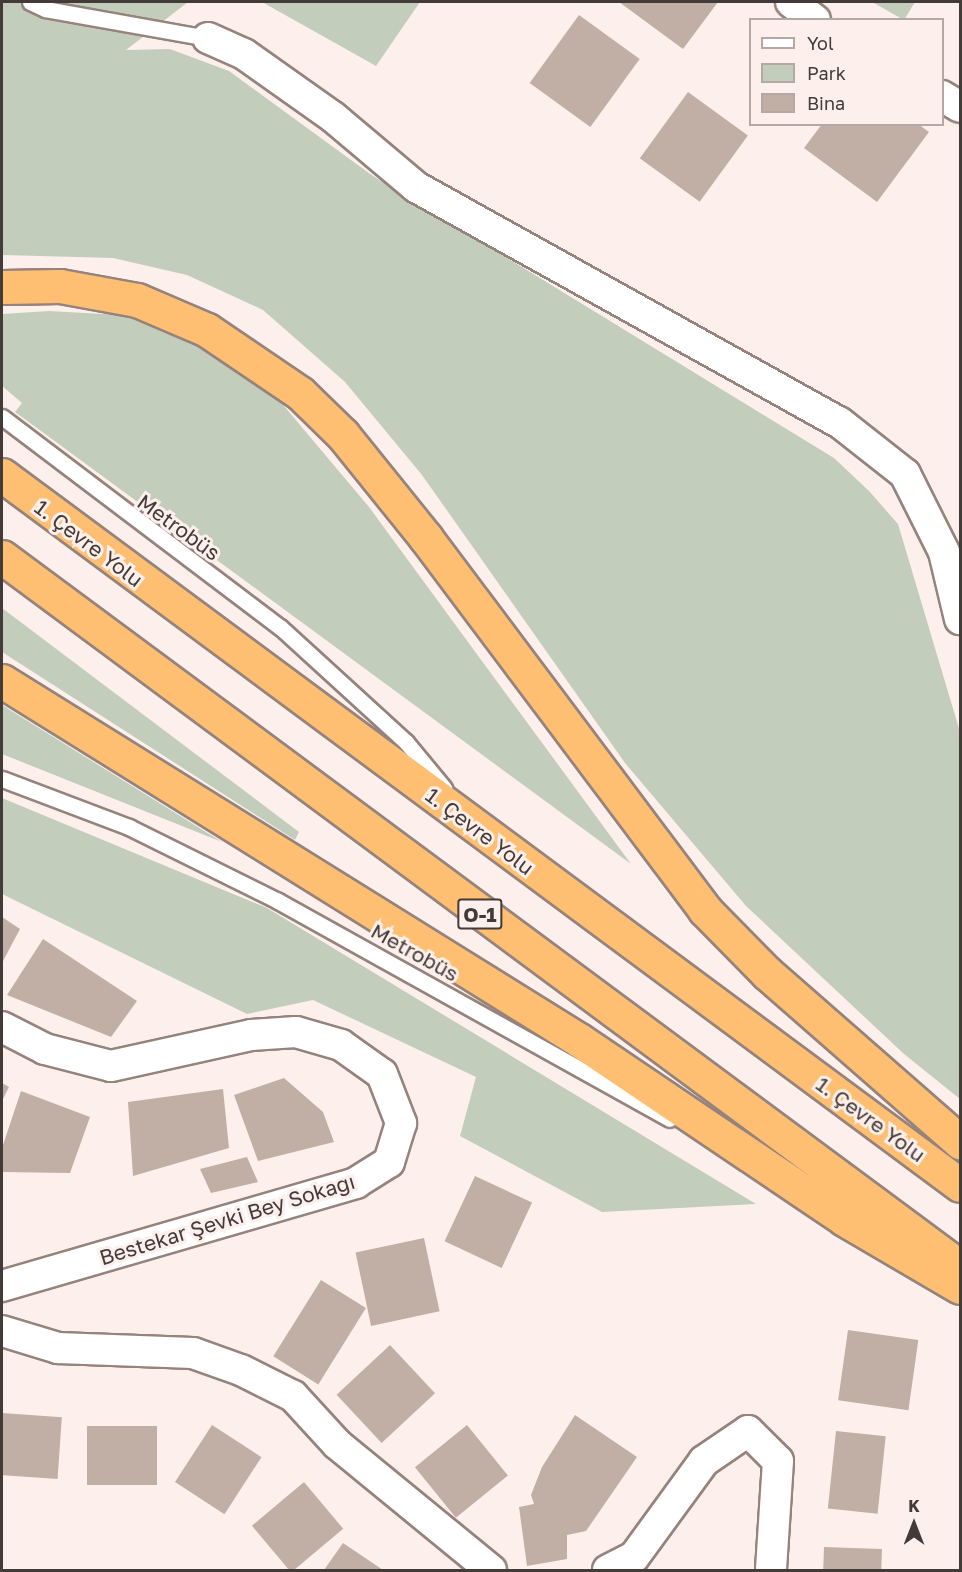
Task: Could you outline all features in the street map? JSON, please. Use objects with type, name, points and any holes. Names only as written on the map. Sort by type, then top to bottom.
[{"type":"highway","points":[[2,287],[60,286],[136,300],[207,330],[300,393],[343,435],[426,538],[705,910],[767,973],[960,1142]]},
{"type":"highway","name":"1. Çevre Yolu","points":[[2,474],[478,830],[960,1185]]},
{"type":"highway","name":"O-1","points":[[2,557],[960,1267]]},
{"type":"highway","points":[[2,681],[579,1040],[796,1188],[960,1287]]},
{"type":"street","points":[[791,2],[812,18]]},
{"type":"street","points":[[208,39],[244,54],[333,117],[416,187],[839,422],[905,474],[944,552],[960,619]]},
{"type":"street","points":[[944,97],[960,107]]},
{"type":"street","name":"Bestekar Şevki Bey Sokağı","points":[[2,1027],[45,1049],[111,1066],[251,1035],[296,1032],[341,1045],[382,1074],[401,1123],[389,1162],[356,1183],[2,1286]]},
{"type":"street","points":[[2,1331],[58,1348],[193,1353],[241,1370],[293,1396],[337,1444],[491,1570]]},
{"type":"street","points":[[608,1570],[634,1557],[704,1461],[748,1431],[778,1461],[771,1570]]},
{"type":"lane","points":[[30,2],[45,9],[208,39]]},
{"type":"lane","name":"Metrobüs","points":[[2,417],[280,627],[406,742],[478,830]]},
{"type":"lane","name":"Metrobüs","points":[[2,779],[129,827],[278,901],[796,1188]]},
{"type":"green space","points":[[2,2],[188,2],[126,50],[170,49],[229,71],[373,176],[834,458],[869,491],[898,524],[960,732],[960,1099],[904,1054],[746,906],[625,763],[422,475],[345,382],[263,310],[187,275],[113,258],[2,255]]},
{"type":"green space","points":[[262,2],[420,2],[376,66]]},
{"type":"green space","points":[[872,2],[915,2],[905,18],[900,18]]},
{"type":"green space","points":[[49,311],[122,315],[197,346],[274,394],[369,507],[631,864],[15,412],[22,403],[2,386],[2,314]]},
{"type":"green space","points":[[2,608],[299,832],[295,840],[2,652]]},
{"type":"green space","points":[[2,705],[222,842],[2,754]]},
{"type":"green space","points":[[2,798],[267,908],[756,1204],[602,1212],[460,1136],[476,1077],[313,1000],[247,1014],[2,894]]},
{"type":"building","points":[[619,2],[718,2],[683,49]]},
{"type":"building","points":[[579,15],[640,59],[590,127],[530,83]]},
{"type":"building","points":[[688,92],[748,135],[700,202],[640,158]]},
{"type":"building","points":[[820,126],[921,126],[929,132],[877,202],[804,148]]},
{"type":"building","points":[[2,917],[20,929],[2,963]]},
{"type":"building","points":[[43,939],[137,1001],[111,1037],[7,995]]},
{"type":"building","points":[[284,1078],[323,1112],[334,1142],[258,1161],[234,1095]]},
{"type":"building","points":[[2,1083],[9,1087],[2,1101]]},
{"type":"building","points":[[223,1089],[229,1148],[133,1176],[128,1102]]},
{"type":"building","points":[[21,1091],[90,1117],[70,1173],[2,1172],[2,1148]]},
{"type":"building","points":[[247,1157],[258,1182],[211,1193],[200,1169]]},
{"type":"building","points":[[475,1176],[532,1203],[502,1268],[445,1241]]},
{"type":"building","points":[[424,1238],[440,1311],[371,1326],[356,1253]]},
{"type":"building","points":[[321,1280],[366,1308],[318,1384],[273,1356]]},
{"type":"building","points":[[848,1330],[918,1340],[908,1410],[838,1400]]},
{"type":"building","points":[[390,1345],[435,1393],[382,1443],[337,1395]]},
{"type":"building","points":[[2,1413],[62,1417],[58,1479],[2,1475]]},
{"type":"building","points":[[575,1415],[637,1457],[586,1531],[567,1535],[567,1559],[527,1566],[519,1507],[534,1504],[531,1495],[542,1467]]},
{"type":"building","points":[[212,1425],[261,1457],[224,1514],[175,1482]]},
{"type":"building","points":[[467,1425],[508,1476],[456,1518],[415,1467]]},
{"type":"building","points":[[87,1426],[157,1426],[157,1485],[87,1485]]},
{"type":"building","points":[[836,1431],[886,1436],[878,1514],[828,1509]]},
{"type":"building","points":[[304,1482],[343,1529],[294,1570],[289,1570],[252,1526]]},
{"type":"building","points":[[343,1543],[383,1570],[324,1570]]},
{"type":"building","points":[[824,1547],[882,1549],[881,1570],[823,1570]]}]
